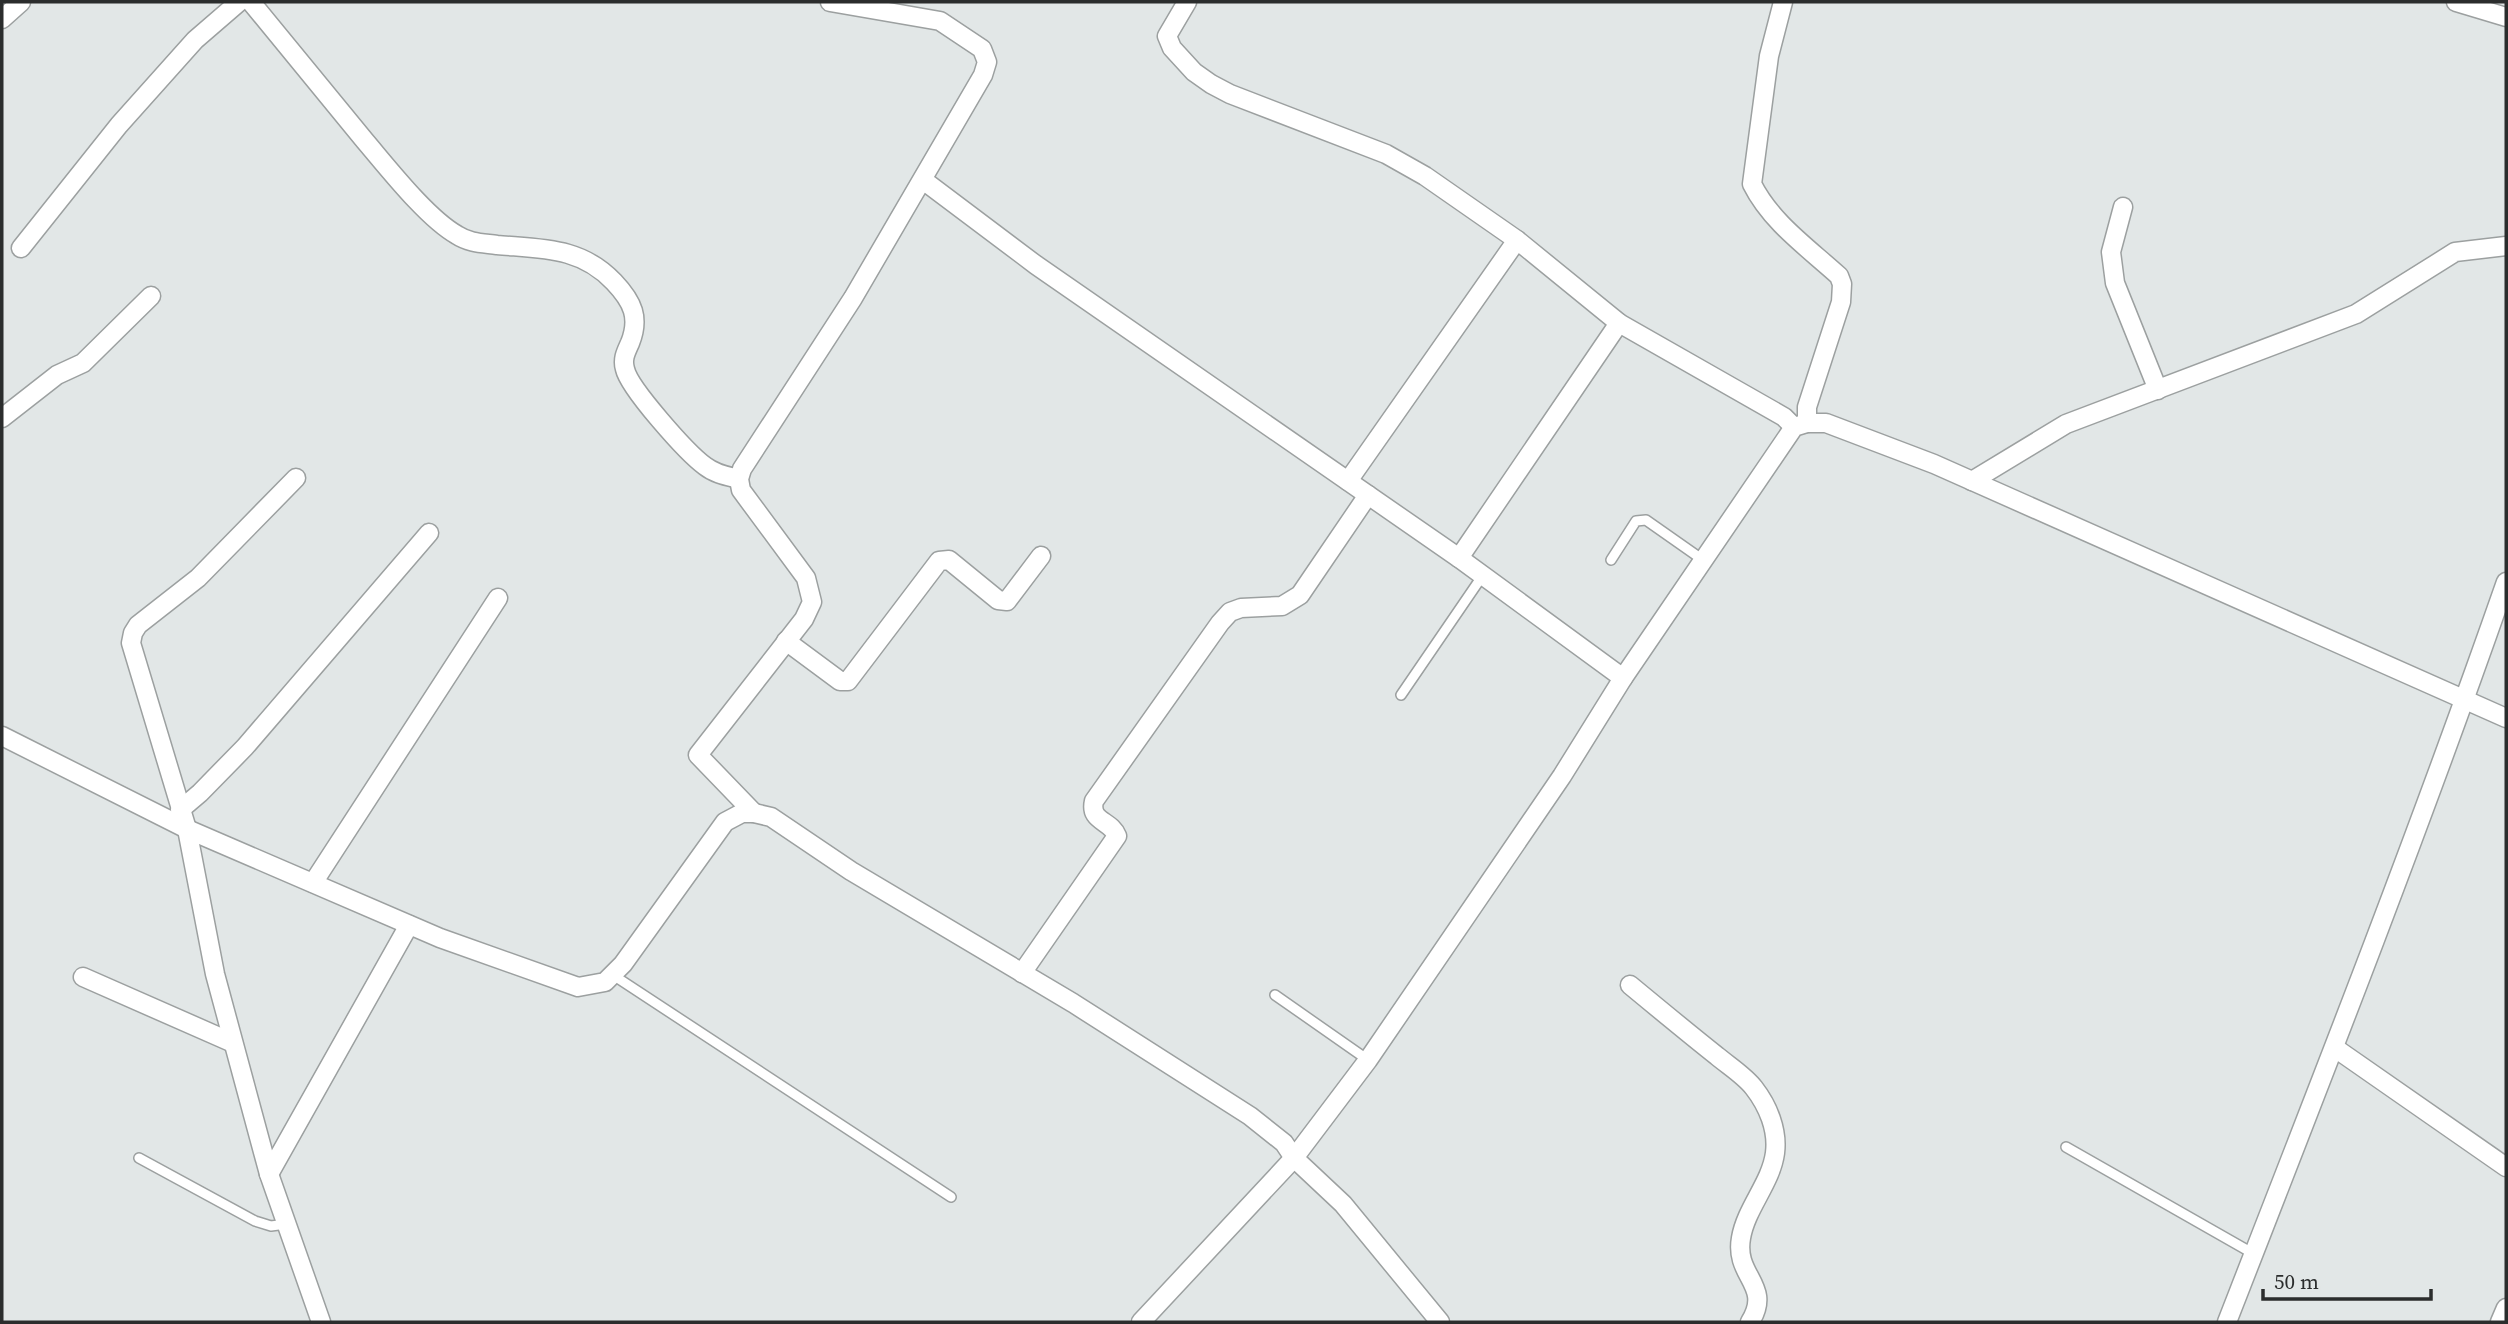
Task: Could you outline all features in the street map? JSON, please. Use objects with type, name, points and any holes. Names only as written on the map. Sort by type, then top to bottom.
[{"type":"street","points":[[2,19],[21,2]]},
{"type":"street","points":[[21,248],[119,125],[195,40],[239,2]]},
{"type":"street","points":[[251,2],[396,178],[448,230],[474,243],[568,252],[595,265],[614,282],[632,304],[636,315],[634,332],[624,358],[625,370],[632,384],[687,450],[706,467],[739,479]]},
{"type":"street","points":[[754,813],[698,755],[803,619],[812,602],[806,578],[741,490],[739,479],[742,469],[853,298],[983,75],[987,62],[982,48],[940,21],[830,2]]},
{"type":"street","points":[[1186,2],[1167,36],[1172,48],[1194,72],[1230,94],[1386,154],[1460,198],[1517,240],[1619,323],[1784,417],[1800,425],[1826,423],[1934,464],[2506,718]]},
{"type":"street","points":[[1141,1322],[1294,1158],[1368,1060],[1562,776],[1623,678],[1703,560],[1800,425],[1840,302],[1842,284],[1839,276],[1774,218],[1752,184],[1769,57],[1783,2]]},
{"type":"street","points":[[2456,2],[2506,17]]},
{"type":"street","points":[[923,180],[1036,265],[1459,558],[1623,678]]},
{"type":"street","points":[[2123,207],[2111,252],[2115,283],[2158,390]]},
{"type":"street","points":[[1348,481],[1517,240]]},
{"type":"street","points":[[1972,481],[2066,424],[2356,314],[2455,252],[2506,246]]},
{"type":"street","points":[[2,418],[57,375],[83,363],[151,296]]},
{"type":"street","points":[[1459,558],[1619,323]]},
{"type":"street","points":[[296,478],[198,578],[138,625],[133,633],[132,653],[187,829],[215,974],[269,1174],[321,1322]]},
{"type":"street","points":[[1022,973],[1117,836],[1115,830],[1094,815],[1094,801],[1220,622],[1230,612],[1241,608],[1282,606],[1300,595],[1368,495]]},
{"type":"street","points":[[180,810],[245,747],[429,533]]},
{"type":"street","points":[[786,641],[840,681],[848,681],[939,561],[949,560],[1003,602],[1007,601],[1041,556]]},
{"type":"street","points":[[2227,1322],[2335,1048],[2465,700],[2506,582]]},
{"type":"street","points":[[313,883],[498,598]]},
{"type":"street","points":[[2,736],[187,829],[440,938],[578,986],[605,982],[623,964],[725,821],[742,813],[771,817],[851,871],[1022,973],[1250,1116],[1284,1143],[1294,1158],[1343,1204],[1440,1322]]},
{"type":"street","points":[[269,1174],[409,925]]},
{"type":"street","points":[[83,977],[233,1043]]},
{"type":"street","points":[[1630,985],[1752,1086],[1767,1108],[1774,1132],[1775,1153],[1741,1236],[1740,1256],[1745,1272],[1758,1292],[1759,1300],[1750,1322]]},
{"type":"street","points":[[2335,1048],[2506,1167]]},
{"type":"street","points":[[2500,1322],[2506,1308]]},
{"type":"lane","points":[[1611,560],[1636,521],[1641,519],[1703,560]]},
{"type":"lane","points":[[1401,695],[1483,575]]},
{"type":"lane","points":[[613,975],[950,1197]]},
{"type":"lane","points":[[1275,995],[1368,1060]]},
{"type":"lane","points":[[2066,1147],[2254,1254]]},
{"type":"lane","points":[[139,1158],[255,1221],[271,1226],[286,1224]]}]
